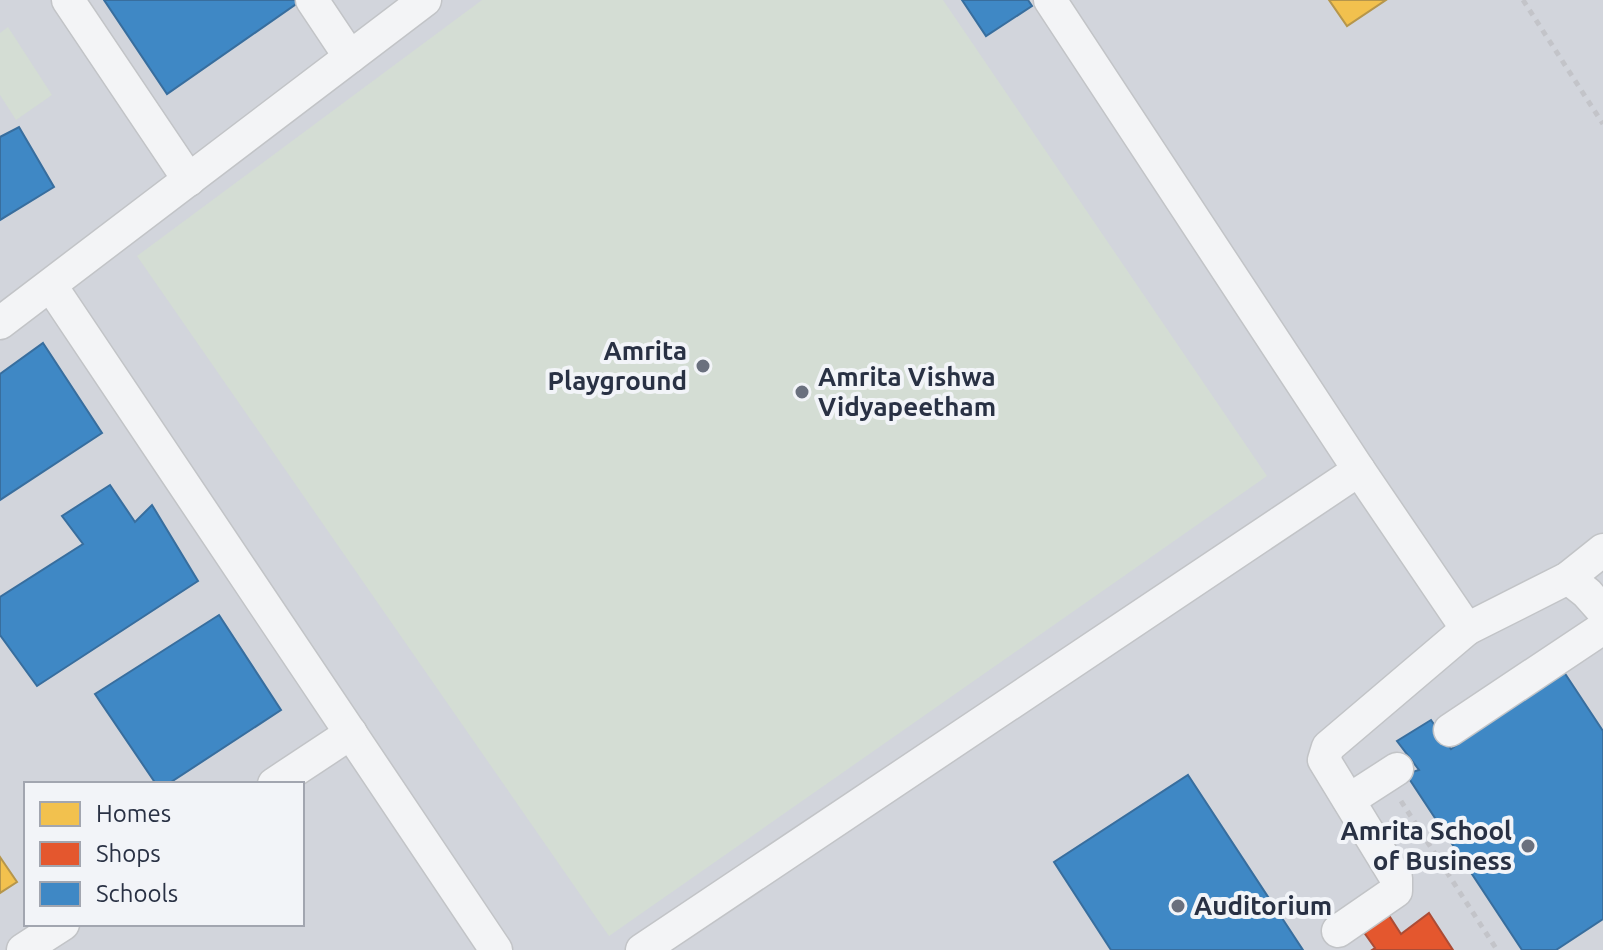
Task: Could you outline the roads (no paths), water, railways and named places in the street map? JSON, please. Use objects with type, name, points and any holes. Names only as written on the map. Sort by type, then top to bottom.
[{"type":"street","points":[[68,0],[189,180]]},
{"type":"street","points":[[312,0],[350,57]]},
{"type":"street","points":[[0,323],[425,0]]},
{"type":"street","points":[[1050,0],[1467,629]]},
{"type":"street","points":[[51,286],[496,950]]},
{"type":"street","points":[[642,950],[1359,470]]},
{"type":"street","points":[[1338,931],[1396,891],[1396,878],[1324,760],[1328,747],[1467,629],[1568,578],[1603,550]]},
{"type":"street","points":[[1568,578],[1603,611]]},
{"type":"street","points":[[1450,730],[1603,628]]},
{"type":"street","points":[[277,782],[351,733]]},
{"type":"street","points":[[1349,800],[1391,773]]},
{"type":"street","points":[[23,950],[60,926]]},
{"type":"place","name":"Amrita Playground","points":[[703,366]]},
{"type":"place","name":"Amrita Vishwa Vidyapeetham","points":[[802,392]]},
{"type":"place","name":"Amrita School of Business","points":[[1528,846]]},
{"type":"place","name":"Auditorium","points":[[1178,906]]}]
